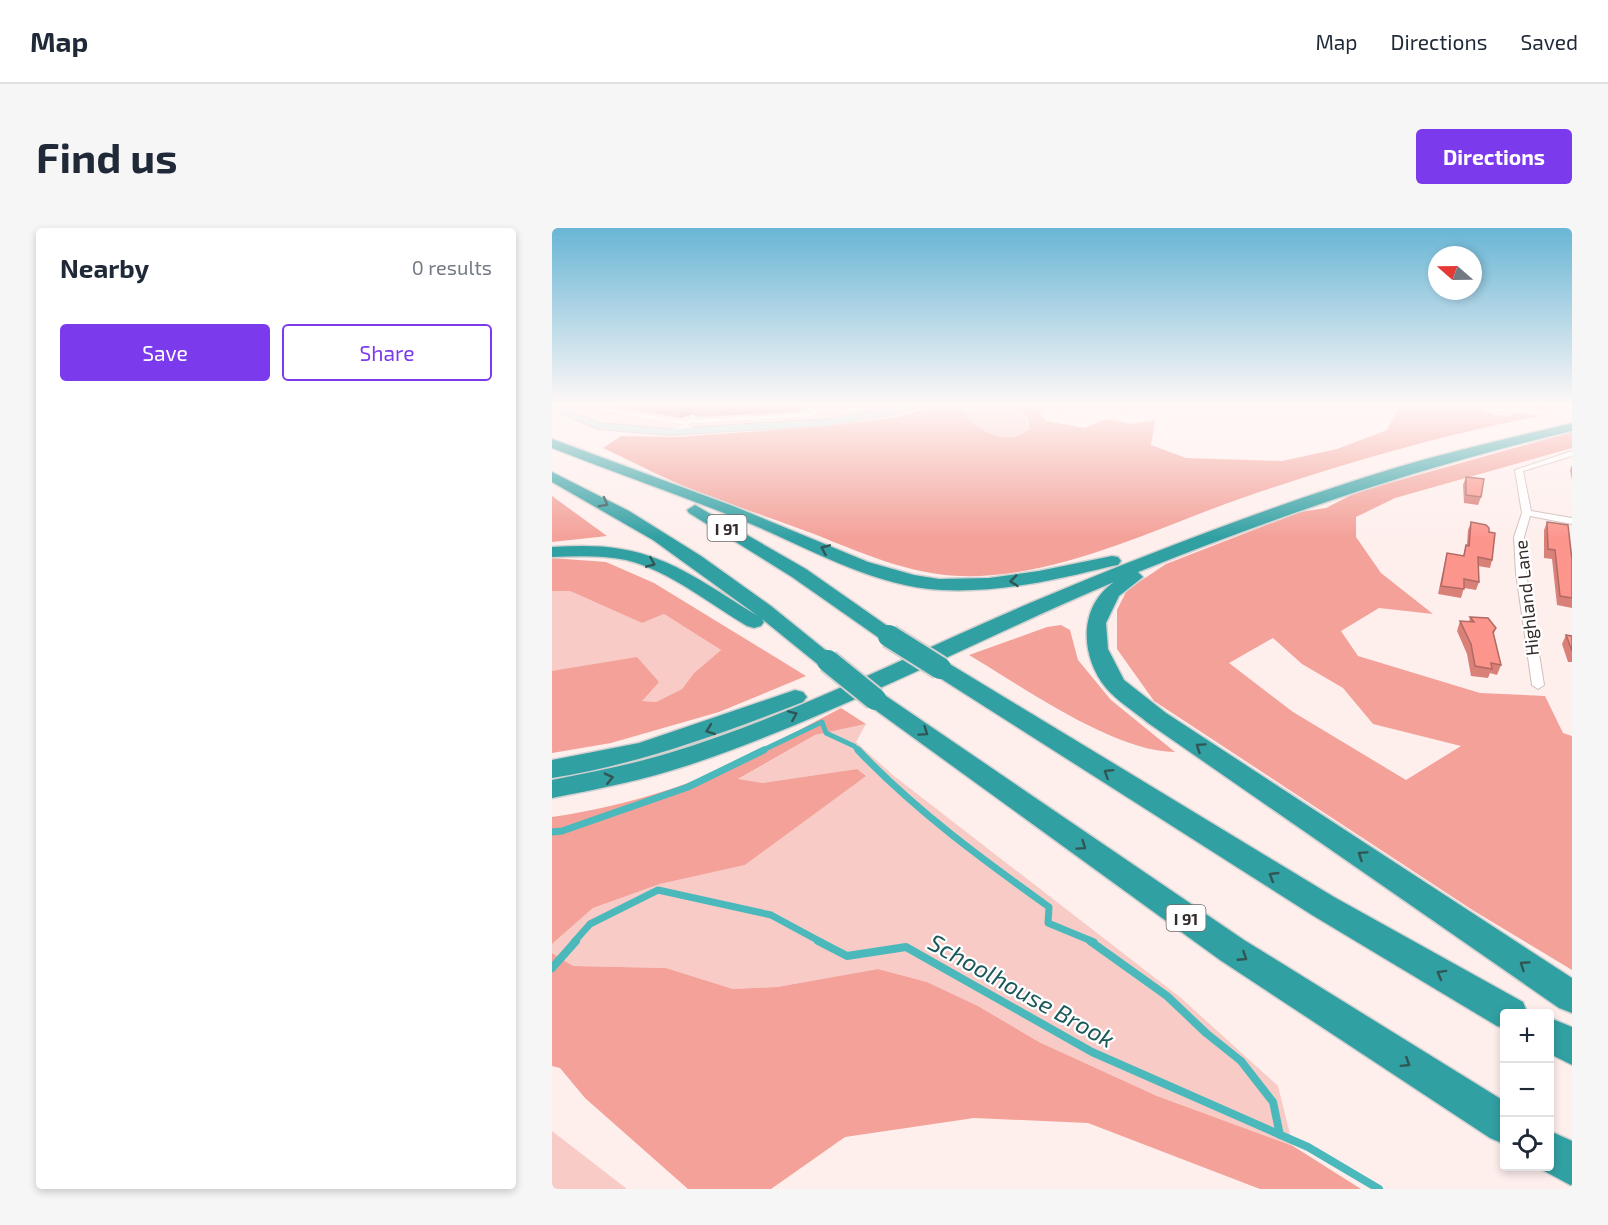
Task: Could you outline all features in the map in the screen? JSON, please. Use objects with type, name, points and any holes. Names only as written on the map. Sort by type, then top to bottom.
[{"type":"highway","name":"I 91","points":[[567,449],[655,488],[739,535],[834,596],[889,636],[1282,882],[1501,1009]]},
{"type":"highway","points":[[552,769],[629,755],[712,729],[831,682],[1112,561],[1214,522],[1326,484],[1450,449]]},
{"type":"highway","points":[[552,789],[644,770],[732,741],[1033,610],[1160,558],[1374,479],[1482,449]]},
{"type":"highway","points":[[587,457],[687,493],[857,563],[913,581],[949,585],[1017,581],[1112,561]]},
{"type":"highway","name":"I 91","points":[[552,476],[611,507],[650,531],[768,615],[875,699],[1232,950],[1500,1121]]},
{"type":"highway","points":[[552,552],[607,552],[632,556],[652,563],[828,661]]},
{"type":"highway","points":[[1160,558],[1111,594],[1096,623],[1097,650],[1115,684],[1157,718],[1572,997]]},
{"type":"highway","points":[[1554,1037],[1572,1047]]},
{"type":"highway","points":[[1554,1154],[1572,1165]]},
{"type":"street","points":[[1572,453],[1519,470],[1527,513],[1572,520]]},
{"type":"street","name":"Highland Lane","points":[[1527,513],[1521,523],[1519,537],[1521,573],[1538,685]]},
{"type":"shaded area","points":[[605,449],[1161,449],[1186,458],[1282,461],[1337,449],[1399,449],[1245,497],[1105,549],[1033,569],[996,575],[960,576],[904,567],[667,479]]},
{"type":"shaded area","points":[[1512,449],[1569,449],[1395,498],[1356,517],[1356,537],[1381,573],[1433,614],[1379,608],[1341,631],[1358,656],[1480,693],[1545,696],[1563,733],[1572,736],[1572,970],[1474,911],[1154,701],[1117,649],[1117,610],[1127,590],[1166,564],[1300,512],[1326,508],[1357,492]],"holes":[[[1273,638],[1302,664],[1343,688],[1373,724],[1461,746],[1406,780],[1293,712],[1229,663]]]},
{"type":"shaded area","points":[[552,496],[607,536],[552,542]]},
{"type":"shaded area","points":[[552,558],[606,562],[654,583],[806,676],[719,712],[611,743],[552,753],[552,671],[637,657],[659,682],[642,701],[656,702],[682,689],[694,673],[721,650],[664,614],[642,623],[570,591],[552,591]]},
{"type":"shaded area","points":[[552,591],[570,591],[642,623],[664,614],[721,650],[694,673],[682,689],[656,702],[642,701],[580,668],[552,671]]},
{"type":"shaded area","points":[[1061,625],[1070,630],[1078,660],[1111,700],[1175,752],[1151,749],[1097,730],[1042,700],[969,655],[1047,627]]},
{"type":"shaded area","points":[[841,708],[866,724],[815,735],[738,779],[762,783],[857,769],[866,776],[745,865],[660,884],[593,908],[552,944],[552,817],[624,803],[693,781],[750,756]]},
{"type":"shaded area","points":[[866,724],[856,742],[894,776],[1181,998],[1278,1086],[1293,1146],[1157,1096],[1039,1042],[978,1006],[927,982],[878,969],[777,987],[733,989],[666,968],[573,966],[552,953],[552,944],[593,908],[660,884],[745,865],[865,776],[857,769],[762,783],[737,780],[815,735]]},
{"type":"shaded area","points":[[552,953],[573,966],[666,968],[733,989],[777,987],[878,969],[927,982],[978,1006],[1039,1042],[1157,1096],[1293,1146],[1361,1189],[1260,1189],[1088,1123],[974,1118],[845,1137],[771,1189],[688,1189],[585,1098],[560,1068],[552,1066]]},
{"type":"shaded area","points":[[552,1131],[627,1189],[552,1189]]},
{"type":"building","points":[[1466,477],[1484,479],[1481,497],[1466,495]]},
{"type":"building","points":[[1471,522],[1486,525],[1489,532],[1495,533],[1492,560],[1478,557],[1479,582],[1464,579],[1464,589],[1441,586],[1447,553],[1464,556],[1466,545],[1469,546]]},
{"type":"building","points":[[1547,522],[1568,525],[1572,560],[1572,598],[1560,596],[1555,550],[1548,549]]},
{"type":"building","points":[[1470,617],[1488,618],[1496,628],[1493,632],[1501,665],[1491,663],[1492,669],[1475,666],[1471,644],[1460,621],[1474,622]]},
{"type":"building","points":[[1566,635],[1572,636],[1572,651]]},
{"type":"waterway","points":[[761,751],[822,722],[826,733],[854,746],[926,813],[974,852],[1049,907],[1048,923],[1094,942]]},
{"type":"waterway","points":[[552,832],[562,831],[688,787],[764,750]]},
{"type":"waterway","name":"Schoolhouse Brook","points":[[574,942],[590,924],[658,890],[771,915],[821,942]]},
{"type":"waterway","name":"Schoolhouse Brook","points":[[552,968],[576,941]]},
{"type":"waterway","name":"Schoolhouse Brook","points":[[818,941],[847,956],[906,947],[1092,1052],[1280,1135]]},
{"type":"waterway","points":[[1090,941],[1167,996],[1206,1033],[1241,1061],[1273,1102],[1280,1135]]},
{"type":"waterway","name":"Schoolhouse Brook","points":[[1280,1135],[1308,1147],[1379,1189]]}]
